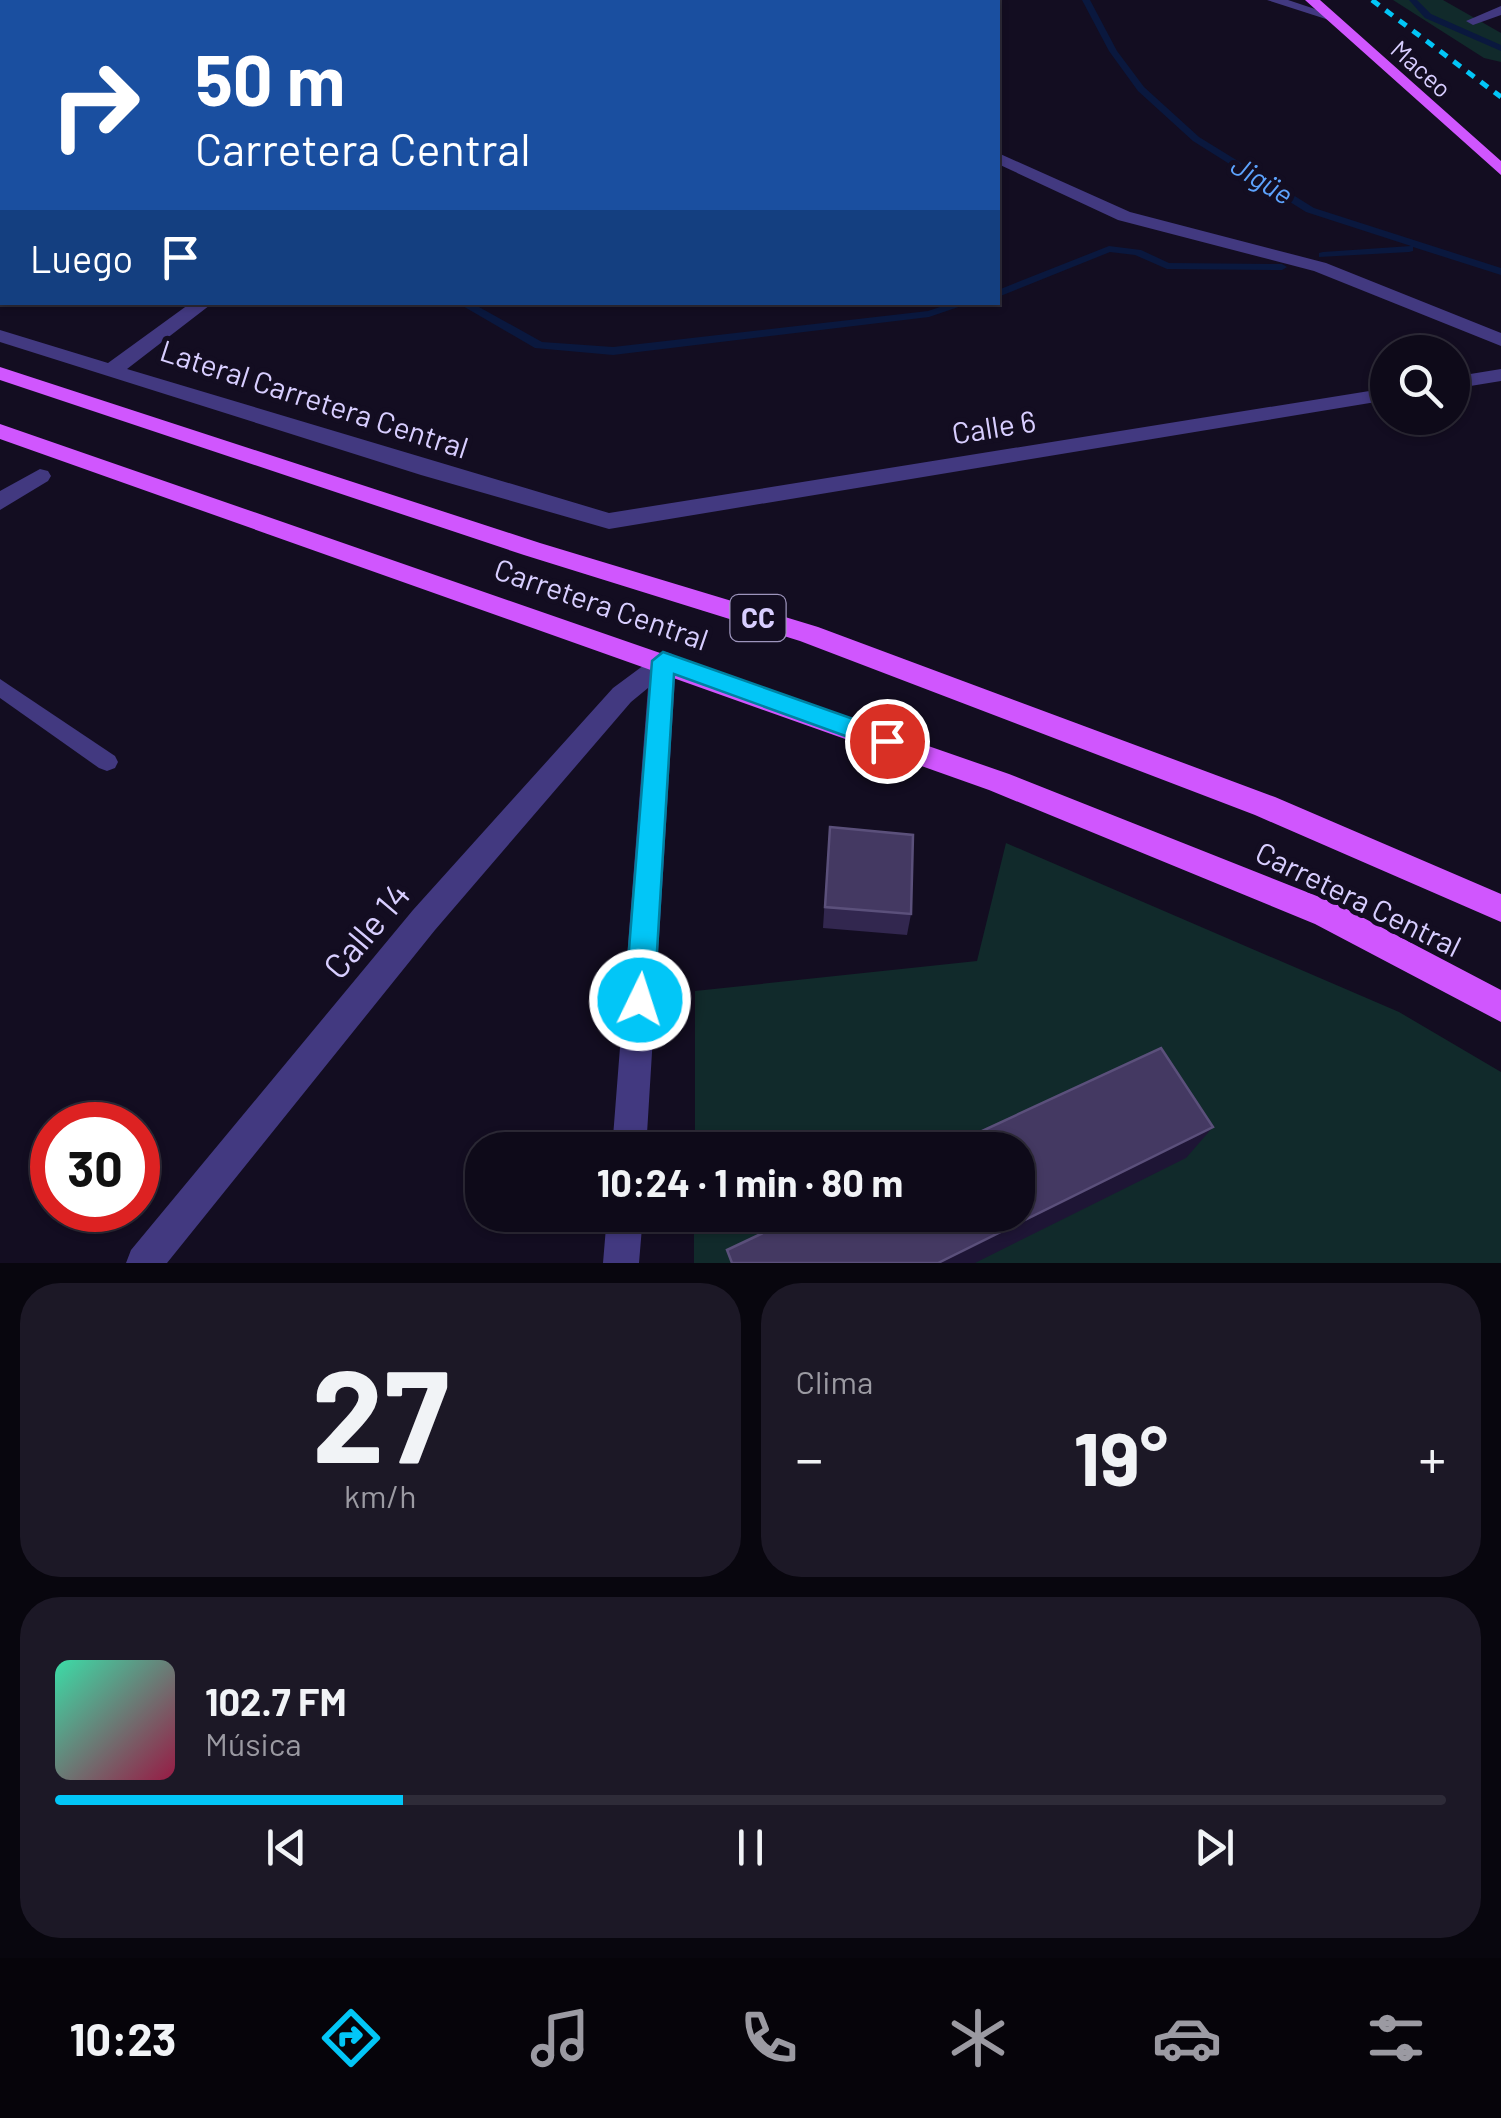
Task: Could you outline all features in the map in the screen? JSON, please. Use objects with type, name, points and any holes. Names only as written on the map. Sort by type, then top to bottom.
[{"type":"main road","name":"Maceo","points":[[1312,0],[1501,170]]},
{"type":"main road","name":"Carretera Central","points":[[0,373],[532,549],[809,634],[1264,806],[1501,908]]},
{"type":"main road","name":"Carretera Central","points":[[0,431],[999,782],[1326,914],[1501,1007]]},
{"type":"street","points":[[1274,0],[1328,16]]},
{"type":"street","points":[[1473,21],[1501,10]]},
{"type":"street","points":[[1000,159],[1124,216],[1320,266],[1501,340]]},
{"type":"street","points":[[115,368],[202,305]]},
{"type":"street","name":"Lateral Carretera Central","points":[[0,336],[115,368],[429,470],[609,521]]},
{"type":"street","points":[[1470,380],[1501,375]]},
{"type":"street","name":"Calle 6","points":[[609,521],[1370,397]]},
{"type":"street","points":[[0,502],[40,476]]},
{"type":"street","points":[[630,1132],[663,661]]},
{"type":"street","name":"Calle 14","points":[[144,1263],[424,920],[622,695],[663,661]]},
{"type":"street","points":[[621,1263],[624,1232]]},
{"type":"lane","points":[[0,687],[107,762]]},
{"type":"green space","points":[[1393,0],[1443,0],[1501,33],[1501,62],[1484,58]]},
{"type":"green space","points":[[1006,843],[1399,1012],[1501,1072],[1501,1263],[694,1263],[694,1232],[1035,1232],[1035,1132],[695,1132],[695,991],[977,961]]},
{"type":"building","points":[[830,827],[913,835],[911,914],[825,907]]},
{"type":"building","points":[[1161,1048],[1213,1127],[1035,1215],[1035,1132],[980,1132]]},
{"type":"building","points":[[765,1232],[1001,1232],[938,1263],[732,1263],[727,1250]]},
{"type":"waterway","name":"Jigüe","points":[[1086,0],[1113,51],[1141,89],[1196,139],[1310,210],[1501,272]]},
{"type":"waterway","points":[[1413,0],[1428,16],[1501,48]]},
{"type":"waterway","points":[[1000,293],[1109,249],[1137,252],[1167,266],[1282,267]]},
{"type":"waterway","points":[[1323,255],[1409,249]]},
{"type":"waterway","points":[[466,305],[539,345],[613,351],[929,314],[958,305]]},
{"type":"railway","points":[[1372,0],[1501,97]]},
{"type":"route","points":[[640,1000],[663,661],[887,741]]}]
